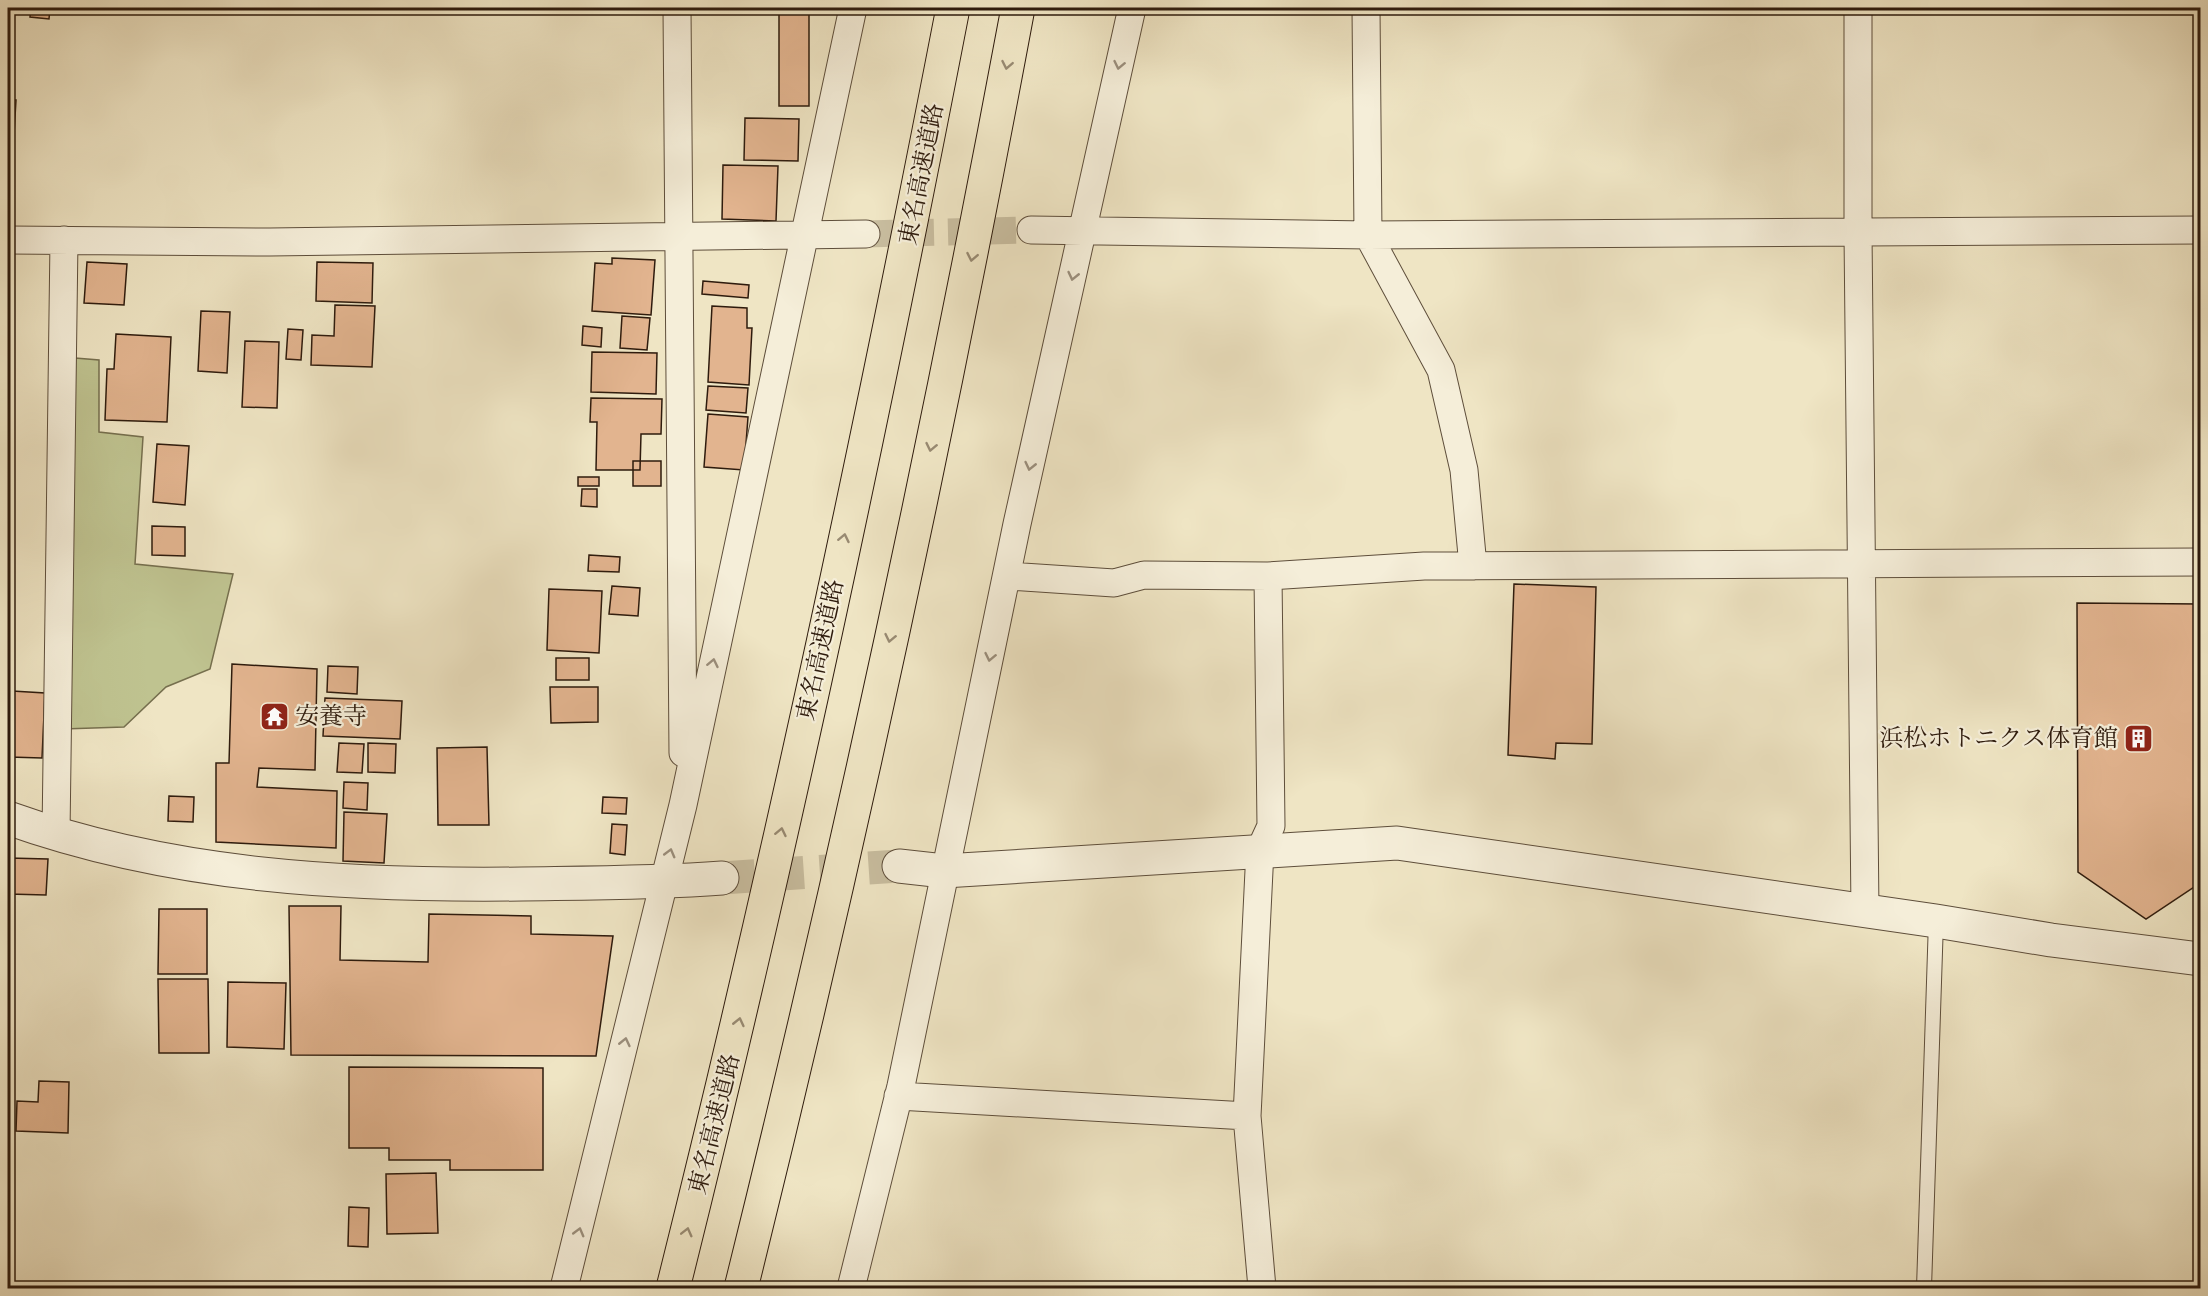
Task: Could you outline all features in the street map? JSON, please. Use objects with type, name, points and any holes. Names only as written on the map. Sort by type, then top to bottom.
[{"type":"highway","name":"東名高速道路","points":[[673,1288],[738,1028],[903,269],[953,8]]},
{"type":"highway","points":[[741,1288],[801,1044],[962,304],[1018,8]]},
{"type":"street","points":[[677,8],[683,805]]},
{"type":"street","points":[[564,1288],[683,805],[806,237],[853,8]]},
{"type":"street","points":[[851,1288],[898,1096],[1007,576],[1132,8]]},
{"type":"street","points":[[1365,8],[1368,236],[1442,370],[1464,470],[1473,566]]},
{"type":"street","points":[[1858,8],[1865,912]]},
{"type":"street","points":[[1031,230],[1368,236],[2200,230]]},
{"type":"street","points":[[8,240],[282,242],[806,237],[866,234]]},
{"type":"street","points":[[56,834],[64,240]]},
{"type":"street","points":[[1007,576],[1114,583],[1144,575],[1268,576],[1424,566],[2200,562]]},
{"type":"street","points":[[1262,1288],[1246,1116],[1260,850],[1271,826],[1268,576]]},
{"type":"street","points":[[8,818],[86,844],[161,860],[232,872],[303,879],[441,885],[663,882],[722,878]]},
{"type":"street","points":[[899,866],[944,871],[1397,843],[1936,921],[2051,940],[2200,959]]},
{"type":"street","points":[[898,1096],[1246,1116]]},
{"type":"lane","points":[[1924,1288],[1936,921]]},
{"type":"green space","points":[[75,358],[99,360],[99,432],[143,437],[135,564],[233,574],[210,669],[166,687],[124,727],[63,729]]},
{"type":"building","points":[[31,8],[50,8],[49,19],[30,17]]},
{"type":"building","points":[[779,8],[809,8],[809,106],[779,106]]},
{"type":"building","points":[[8,100],[16,100],[14,134],[8,134]]},
{"type":"building","points":[[745,118],[799,119],[798,161],[744,160]]},
{"type":"building","points":[[723,165],[778,166],[776,221],[722,219]]},
{"type":"building","points":[[612,258],[655,260],[651,315],[592,311],[595,263],[612,264]]},
{"type":"building","points":[[87,262],[127,264],[124,305],[84,303]]},
{"type":"building","points":[[317,262],[373,263],[372,303],[316,301]]},
{"type":"building","points":[[703,281],[749,285],[748,298],[702,294]]},
{"type":"building","points":[[335,305],[375,306],[372,367],[311,365],[312,335],[334,336]]},
{"type":"building","points":[[712,306],[747,308],[747,328],[752,328],[749,385],[708,382]]},
{"type":"building","points":[[201,311],[230,312],[227,373],[198,371]]},
{"type":"building","points":[[622,316],[650,318],[647,350],[620,348]]},
{"type":"building","points":[[583,326],[602,328],[601,347],[582,345]]},
{"type":"building","points":[[288,329],[303,330],[301,360],[286,359]]},
{"type":"building","points":[[116,334],[171,337],[167,422],[105,420],[107,369],[114,369]]},
{"type":"building","points":[[245,341],[279,342],[277,408],[242,407]]},
{"type":"building","points":[[592,352],[657,353],[656,394],[591,392]]},
{"type":"building","points":[[708,386],[748,388],[746,413],[706,410]]},
{"type":"building","points":[[591,398],[662,399],[661,434],[641,434],[640,470],[596,470],[597,422],[590,422]]},
{"type":"building","points":[[708,414],[748,417],[744,470],[704,467]]},
{"type":"building","points":[[157,444],[189,446],[185,505],[153,502]]},
{"type":"building","points":[[633,461],[661,461],[661,486],[633,486]]},
{"type":"building","points":[[578,477],[599,477],[599,486],[578,486]]},
{"type":"building","points":[[582,489],[597,489],[597,507],[581,506]]},
{"type":"building","points":[[152,526],[185,527],[185,556],[152,555]]},
{"type":"building","points":[[589,555],[620,557],[619,572],[588,571]]},
{"type":"building","points":[[1514,584],[1596,587],[1592,744],[1556,743],[1555,759],[1508,755]]},
{"type":"building","points":[[612,586],[640,588],[638,616],[609,614]]},
{"type":"building","points":[[549,589],[602,591],[599,653],[547,650]]},
{"type":"building","name":"浜松ホトニクス体育館","points":[[2077,603],[2200,604],[2200,883],[2146,919],[2078,872]]},
{"type":"building","points":[[556,658],[589,658],[589,680],[556,680]]},
{"type":"building","name":"安養寺","points":[[232,664],[317,669],[315,770],[259,768],[257,787],[337,791],[336,848],[216,842],[216,763],[229,763]]},
{"type":"building","points":[[328,666],[358,667],[357,694],[327,692]]},
{"type":"building","points":[[550,687],[598,687],[598,722],[551,723]]},
{"type":"building","points":[[12,691],[45,693],[42,758],[9,757]]},
{"type":"building","points":[[325,698],[402,701],[400,739],[323,736]]},
{"type":"building","points":[[339,743],[364,744],[362,773],[337,772]]},
{"type":"building","points":[[368,743],[396,744],[395,773],[368,772]]},
{"type":"building","points":[[487,747],[489,825],[438,825],[437,748]]},
{"type":"building","points":[[344,782],[368,783],[367,810],[343,808]]},
{"type":"building","points":[[169,796],[194,797],[193,822],[168,821]]},
{"type":"building","points":[[603,797],[627,798],[626,814],[602,813]]},
{"type":"building","points":[[344,812],[387,814],[384,863],[343,861]]},
{"type":"building","points":[[612,824],[627,825],[625,855],[610,853]]},
{"type":"building","points":[[8,858],[48,859],[46,895],[8,894]]},
{"type":"building","points":[[289,906],[341,906],[340,960],[428,962],[429,914],[531,916],[531,934],[613,936],[596,1056],[291,1055]]},
{"type":"building","points":[[159,909],[207,909],[207,974],[158,974]]},
{"type":"building","points":[[158,979],[208,979],[209,1053],[159,1053]]},
{"type":"building","points":[[228,982],[286,983],[284,1049],[227,1047]]},
{"type":"building","points":[[349,1067],[543,1068],[543,1170],[450,1170],[450,1160],[389,1160],[389,1148],[349,1148]]},
{"type":"building","points":[[39,1081],[69,1082],[68,1133],[16,1131],[17,1101],[38,1102]]},
{"type":"building","points":[[436,1173],[438,1233],[387,1234],[386,1174]]},
{"type":"building","points":[[349,1207],[369,1208],[368,1247],[348,1246]]},
{"type":"tunnel","points":[[866,234],[1031,230]]},
{"type":"tunnel","points":[[722,878],[899,866]]},
{"type":"place","name":"安養寺","points":[[274,716]]},
{"type":"place","name":"浜松ホトニクス体育館","points":[[2139,738]]}]
